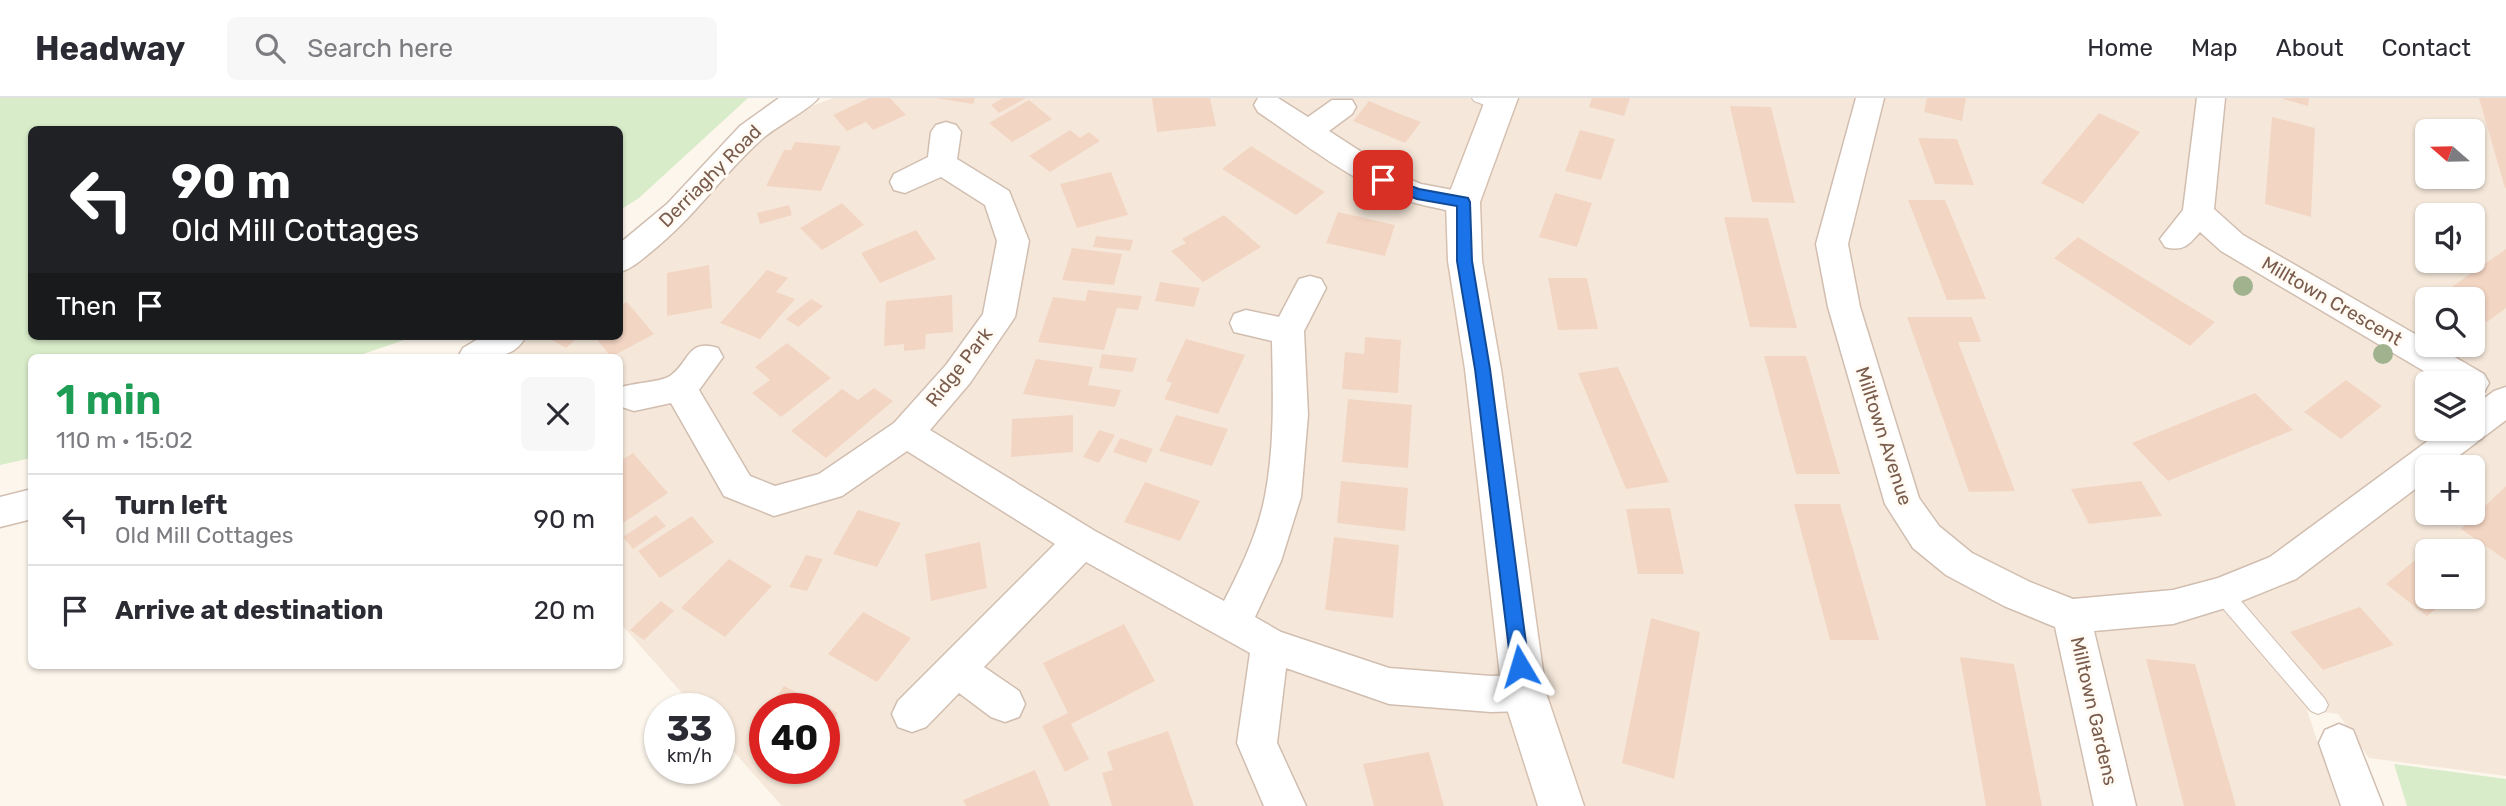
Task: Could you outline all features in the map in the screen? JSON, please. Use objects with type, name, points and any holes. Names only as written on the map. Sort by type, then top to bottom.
[{"type":"street","name":"Derriaghy Road","points":[[623,258],[678,212],[724,157],[757,126],[804,98]]},
{"type":"street","name":"Milltown Avenue","points":[[1870,98],[1832,244],[1844,307],[1903,504],[1926,537],[1959,564],[2017,594],[2072,616],[2173,607],[2222,593],[2283,568],[2452,441]]},
{"type":"street","points":[[2176,239],[2198,213],[2211,98]]},
{"type":"street","points":[[1493,100],[1464,202],[1465,261],[1483,369],[1524,693],[1561,806]]},
{"type":"street","points":[[1263,102],[1383,180],[1417,194],[1464,202]]},
{"type":"street","points":[[1308,132],[1342,107]]},
{"type":"street","name":"Ridge Park","points":[[680,388],[737,485],[774,501],[829,486],[906,433],[958,374],[999,317],[1013,242],[998,199],[944,147],[905,182]]},
{"type":"street","name":"Milltown Crescent","points":[[2198,213],[2232,243],[2450,371]]},
{"type":"street","points":[[1232,624],[1263,561],[1283,497],[1292,415],[1288,331],[1310,288]]},
{"type":"street","points":[[1246,323],[1288,331]]},
{"type":"street","points":[[480,354],[503,340]]},
{"type":"street","points":[[634,397],[680,388],[706,357]]},
{"type":"street","name":"Milltown Crescent","points":[[2485,391],[2505,402]]},
{"type":"street","name":"Milltown Avenue","points":[[2485,417],[2505,402]]},
{"type":"street","points":[[906,433],[1082,542],[1270,645],[1389,686],[1491,694],[1524,693]]},
{"type":"street","points":[[0,512],[28,505]]},
{"type":"street","points":[[912,714],[1082,542]]},
{"type":"street","name":"Milltown Gardens","points":[[2072,616],[2115,806]]},
{"type":"street","points":[[1270,645],[1257,743],[1285,806]]},
{"type":"street","points":[[957,670],[1005,704]]},
{"type":"street","points":[[2339,743],[2362,806]]},
{"type":"lane","points":[[2222,593],[2318,705]]},
{"type":"shaded area","points":[[833,98],[2506,98],[2506,776],[2369,758],[2338,714],[2307,710],[2339,806],[782,806],[762,784],[840,784],[840,693],[749,693],[749,769],[735,753],[735,693],[682,693],[623,626],[623,354],[492,354],[513,340],[623,340],[623,266],[644,251],[769,122]]},
{"type":"green space","points":[[0,98],[748,98],[639,198],[623,208],[623,126],[28,126],[28,340],[404,340],[363,354],[28,354],[28,459],[0,465]]},
{"type":"green space","points":[[2394,764],[2506,779],[2506,806],[2407,806]]},
{"type":"building","points":[[869,98],[890,98],[906,115],[873,130],[866,122],[847,131],[833,115]]},
{"type":"building","points":[[936,98],[975,98],[973,104]]},
{"type":"building","points":[[1003,98],[1026,98],[999,113],[991,105]]},
{"type":"building","points":[[1152,98],[1210,98],[1216,126],[1157,132]]},
{"type":"building","points":[[1592,98],[1630,98],[1624,116],[1589,107]]},
{"type":"building","points":[[1927,98],[1966,98],[1962,121],[1924,112]]},
{"type":"building","points":[[2309,98],[2308,106],[2283,99]]},
{"type":"building","points":[[2479,98],[2506,98],[2506,188],[2505,188]]},
{"type":"building","points":[[1029,100],[1052,119],[1012,142],[989,123]]},
{"type":"building","points":[[1369,101],[1421,122],[1405,143],[1353,121]]},
{"type":"building","points":[[1730,106],[1771,107],[1795,203],[1752,202]]},
{"type":"building","points":[[2099,113],[2140,132],[2083,204],[2041,183]]},
{"type":"building","points":[[2272,117],[2315,128],[2311,217],[2265,204]]},
{"type":"building","points":[[1070,130],[1080,138],[1089,132],[1100,141],[1050,172],[1029,156]]},
{"type":"building","points":[[1580,130],[1615,139],[1601,180],[1565,171]]},
{"type":"building","points":[[1918,138],[1957,139],[1974,185],[1935,184]]},
{"type":"building","points":[[795,142],[841,146],[821,191],[766,186],[784,150],[791,150]]},
{"type":"building","points":[[1251,146],[1325,192],[1296,215],[1222,169]]},
{"type":"building","points":[[1111,172],[1128,215],[1077,228],[1060,184]]},
{"type":"building","points":[[1555,193],[1592,203],[1577,247],[1539,237]]},
{"type":"building","points":[[1908,200],[1945,200],[1986,299],[1947,300]]},
{"type":"building","points":[[842,203],[864,225],[822,250],[800,228]]},
{"type":"building","points":[[789,205],[792,215],[760,224],[757,213]]},
{"type":"building","points":[[1338,212],[1395,225],[1385,256],[1326,243]]},
{"type":"building","points":[[1224,215],[1261,247],[1203,282],[1171,251],[1186,243],[1182,239]]},
{"type":"building","points":[[1724,217],[1768,218],[1797,328],[1750,327]]},
{"type":"building","points":[[916,230],[936,259],[880,283],[861,253]]},
{"type":"building","points":[[1096,236],[1133,240],[1130,251],[1093,247]]},
{"type":"building","points":[[2078,237],[2215,322],[2190,346],[2054,258]]},
{"type":"building","points":[[1072,248],[1122,254],[1114,285],[1062,280]]},
{"type":"building","points":[[2506,249],[2506,308],[2487,322],[2485,287],[2452,287],[2472,273],[2485,273],[2485,264]]},
{"type":"building","points":[[709,265],[712,308],[667,316],[667,273]]},
{"type":"building","points":[[767,270],[788,278],[776,292],[795,299],[760,339],[720,323]]},
{"type":"building","points":[[1548,278],[1587,278],[1598,329],[1558,330]]},
{"type":"building","points":[[1160,282],[1200,288],[1194,307],[1155,301]]},
{"type":"building","points":[[1088,290],[1142,296],[1138,310],[1117,308],[1104,350],[1038,342],[1053,297],[1085,301]]},
{"type":"building","points":[[952,295],[953,332],[926,334],[925,349],[904,351],[904,344],[884,346],[886,301]]},
{"type":"building","points":[[811,299],[823,306],[798,327],[786,319]]},
{"type":"building","points":[[627,302],[654,334],[617,354],[609,354],[597,340],[623,340],[623,304]]},
{"type":"building","points":[[1907,317],[1972,317],[1981,342],[1958,342],[2015,491],[1969,492]]},
{"type":"building","points":[[1365,337],[1401,340],[1398,393],[1342,389],[1345,352],[1364,354]]},
{"type":"building","points":[[1186,339],[1245,355],[1218,414],[1164,399],[1172,383],[1166,381]]},
{"type":"building","points":[[552,340],[575,340],[566,348]]},
{"type":"building","points":[[787,343],[831,378],[781,417],[752,393],[770,380],[755,367]]},
{"type":"building","points":[[1102,354],[1137,358],[1133,372],[1099,368]]},
{"type":"building","points":[[1764,356],[1806,356],[1840,474],[1796,474]]},
{"type":"building","points":[[1036,359],[1093,367],[1088,385],[1121,390],[1115,407],[1023,394]]},
{"type":"building","points":[[1618,367],[1669,482],[1626,489],[1578,373]]},
{"type":"building","points":[[2346,380],[2382,406],[2341,439],[2304,412]]},
{"type":"building","points":[[874,388],[893,401],[826,458],[791,431],[842,389],[858,400]]},
{"type":"building","points":[[2255,393],[2293,430],[2168,481],[2132,443]]},
{"type":"building","points":[[1348,399],[1412,405],[1408,468],[1342,462]]},
{"type":"building","points":[[1073,415],[1073,452],[1011,457],[1012,419]]},
{"type":"building","points":[[1176,415],[1228,429],[1212,466],[1159,451]]},
{"type":"building","points":[[1099,430],[1115,435],[1099,463],[1083,457]]},
{"type":"building","points":[[1120,438],[1153,449],[1146,463],[1113,452]]},
{"type":"building","points":[[633,453],[668,493],[623,523],[623,459]]},
{"type":"building","points":[[1341,481],[1408,488],[1405,531],[1337,523]]},
{"type":"building","points":[[2141,481],[2162,516],[2089,524],[2071,489]]},
{"type":"building","points":[[1145,482],[1200,501],[1180,541],[1124,522]]},
{"type":"building","points":[[2506,486],[2506,560],[2485,546],[2485,539],[2476,539],[2461,529],[2465,525],[2485,525],[2485,506]]},
{"type":"building","points":[[1794,504],[1840,504],[1879,640],[1830,640]]},
{"type":"building","points":[[1670,508],[1684,574],[1638,574],[1626,509]]},
{"type":"building","points":[[858,510],[901,523],[877,567],[833,554]]},
{"type":"building","points":[[656,515],[666,526],[633,549],[623,537]]},
{"type":"building","points":[[692,516],[714,542],[660,578],[638,551]]},
{"type":"building","points":[[1334,537],[1399,545],[1393,618],[1325,610]]},
{"type":"building","points":[[980,542],[987,588],[931,601],[925,554]]},
{"type":"building","points":[[806,555],[823,559],[807,591],[789,587]]},
{"type":"building","points":[[729,559],[772,586],[725,637],[681,608]]},
{"type":"building","points":[[2415,561],[2415,607],[2386,584]]},
{"type":"building","points":[[661,601],[674,611],[644,640],[630,630]]},
{"type":"building","points":[[2360,607],[2394,645],[2323,670],[2290,632]]},
{"type":"building","points":[[2418,609],[2436,609],[2427,616]]},
{"type":"building","points":[[863,612],[911,638],[877,682],[828,654]]},
{"type":"building","points":[[1651,618],[1700,632],[1674,779],[1622,763]]},
{"type":"building","points":[[1124,624],[1155,681],[1071,724],[1089,759],[1065,772],[1042,726],[1068,713],[1043,663]]},
{"type":"building","points":[[1960,657],[2014,664],[2042,806],[1986,806]]},
{"type":"building","points":[[2146,659],[2195,664],[2236,806],[2184,806]]},
{"type":"building","points":[[784,686],[798,693],[779,693]]},
{"type":"building","points":[[1168,731],[1194,806],[1112,806],[1102,773],[1113,770],[1107,752]]},
{"type":"building","points":[[1429,752],[1444,806],[1374,806],[1363,764]]},
{"type":"building","points":[[1035,770],[1050,806],[966,806],[963,800]]},
{"type":"route","points":[[1383,180],[1417,194],[1464,202],[1465,261],[1483,369],[1520,666]]}]
